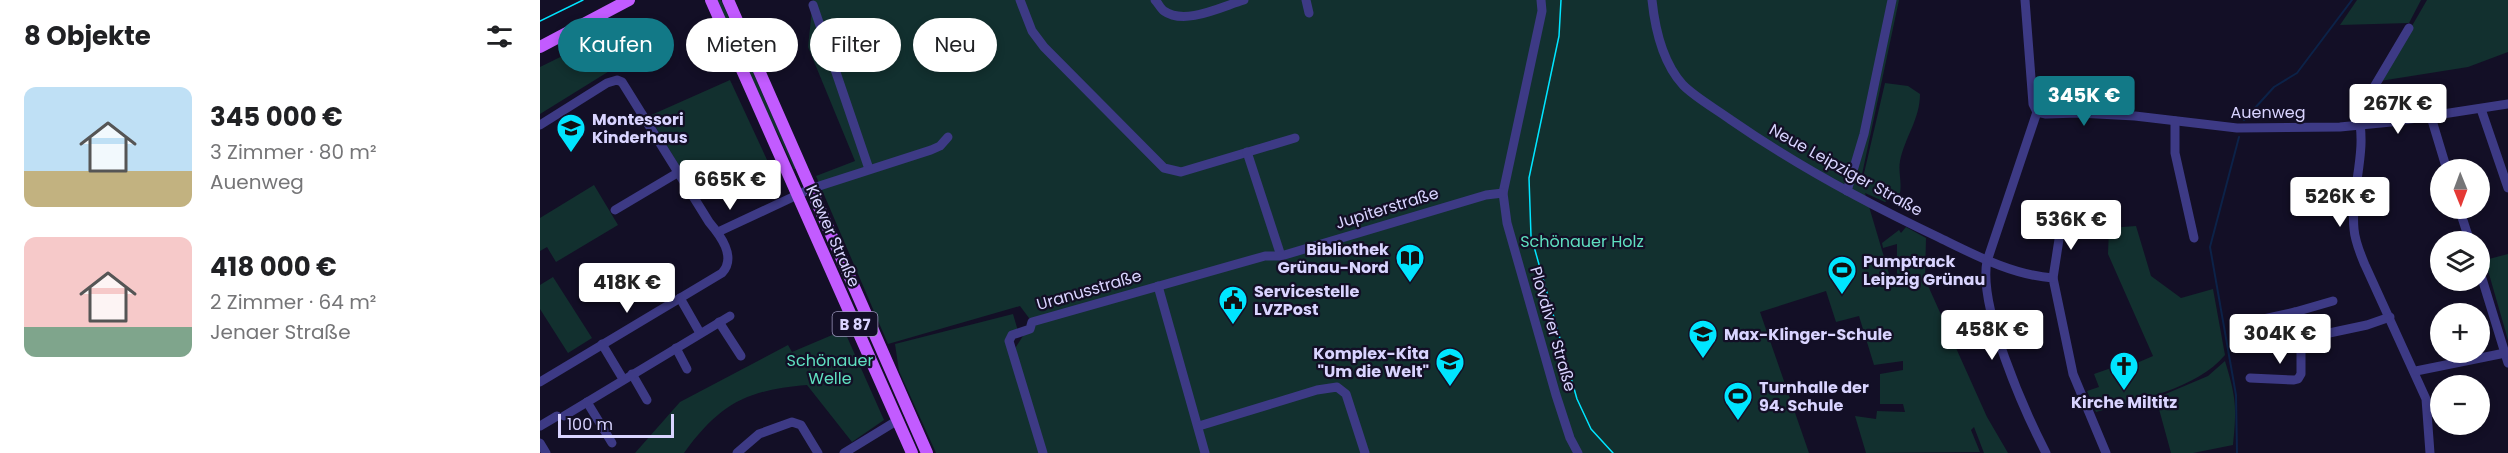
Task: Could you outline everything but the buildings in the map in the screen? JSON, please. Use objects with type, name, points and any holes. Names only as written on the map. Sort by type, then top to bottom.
[{"type":"main road","points":[[540,47],[629,0]]},
{"type":"main road","name":"Kiewer Straße","points":[[711,0],[912,453]]},
{"type":"main road","name":"Kiewer Straße","points":[[728,0],[927,453]]},
{"type":"street","points":[[1020,0],[1032,31],[1044,47],[1164,168],[1181,172],[1295,138]]},
{"type":"street","points":[[1155,0],[1165,12],[1181,16],[1196,15],[1244,0]]},
{"type":"street","points":[[1306,0],[1309,13]]},
{"type":"street","name":"Plovdiver Straße","points":[[1541,0],[1542,11],[1503,193],[1507,223],[1559,405],[1570,438],[1578,453]]},
{"type":"street","name":"Neue Leipziger Straße","points":[[1652,0],[1657,31],[1663,49],[1684,86],[1770,147],[1904,221],[1987,261],[2022,272],[2054,278]]},
{"type":"street","points":[[1847,191],[1864,134],[1892,0]]},
{"type":"street","points":[[2025,0],[2033,104],[2037,112],[1985,273],[1986,294],[2008,368],[2046,453]]},
{"type":"street","points":[[813,5],[869,169]]},
{"type":"street","points":[[2409,28],[2358,114],[2361,125],[2353,218],[2355,236],[2365,265],[2416,371],[2428,405],[2430,453]]},
{"type":"street","points":[[540,125],[607,83],[617,80],[625,85],[709,222],[718,232],[728,257],[725,269],[540,382]]},
{"type":"street","name":"Auenweg","points":[[2037,112],[2109,114],[2247,128],[2361,125],[2508,105]]},
{"type":"street","points":[[2481,109],[2508,188]]},
{"type":"street","points":[[2431,117],[2444,159]]},
{"type":"street","points":[[2175,121],[2175,153],[2194,238]]},
{"type":"street","points":[[718,232],[810,189],[931,150],[940,146],[948,137]]},
{"type":"street","points":[[1247,152],[1281,256]]},
{"type":"street","points":[[615,210],[679,172]]},
{"type":"street","name":"Jupiterstraße","points":[[1158,286],[1264,256],[1281,256],[1486,195],[1503,193]]},
{"type":"street","points":[[2062,220],[2054,278],[2073,374],[2106,453]]},
{"type":"street","name":"Uranusstraße","points":[[1043,453],[1010,348],[1012,336],[1030,329],[1032,322],[1158,286],[1205,453]]},
{"type":"street","points":[[2486,291],[2508,363]]},
{"type":"street","points":[[680,298],[700,333]]},
{"type":"street","points":[[2259,320],[2333,301]]},
{"type":"street","points":[[2250,378],[2298,379],[2301,374],[2301,339],[2295,312]]},
{"type":"street","points":[[540,426],[587,402],[730,316]]},
{"type":"street","points":[[2301,339],[2367,325],[2390,317]]},
{"type":"street","points":[[720,322],[741,356]]},
{"type":"street","points":[[602,344],[647,400]]},
{"type":"street","points":[[676,348],[687,369]]},
{"type":"street","points":[[2416,371],[2505,352]]},
{"type":"street","points":[[1199,426],[1317,390],[1337,387],[1346,394],[1365,453]]},
{"type":"street","points":[[587,402],[612,443]]},
{"type":"street","points":[[844,453],[898,420]]},
{"type":"street","points":[[737,453],[759,434],[792,422],[801,425],[818,453]]},
{"type":"street","points":[[540,443],[546,453]]},
{"type":"green space","points":[[715,0],[721,0],[729,18],[723,18]]},
{"type":"green space","name":"Schönauer Holz","points":[[813,0],[1899,0],[1861,179],[1862,182],[1885,83],[1908,86],[1920,94],[1915,120],[1900,161],[1900,193],[1885,202],[1865,193],[1892,284],[1897,281],[1897,244],[1883,248],[1882,243],[1899,230],[1901,233],[1906,227],[1926,238],[1925,279],[1987,417],[2008,453],[1984,453],[1974,427],[1971,430],[1980,452],[1866,453],[1855,416],[1876,419],[1877,411],[1905,412],[1903,404],[1880,404],[1880,374],[1903,370],[1903,361],[1874,365],[1859,316],[1836,322],[1826,291],[1760,312],[1809,453],[936,453],[899,371],[895,344],[1013,314],[1018,331],[1008,336],[1012,353],[1032,322],[1020,306],[888,344],[816,176],[855,161],[818,72],[901,72],[901,18],[811,18]]},
{"type":"green space","points":[[2357,0],[2421,0],[2409,23],[2340,25]]},
{"type":"green space","points":[[2427,0],[2508,0],[2508,52],[2468,67],[2380,81]]},
{"type":"green space","points":[[810,28],[810,52],[808,47]]},
{"type":"green space","points":[[558,58],[558,72],[608,72],[540,114],[540,67]]},
{"type":"green space","points":[[747,72],[753,72],[796,169],[794,169],[777,132],[764,111]]},
{"type":"green space","points":[[730,80],[768,162],[698,197],[649,116]]},
{"type":"green space","points":[[594,185],[618,225],[556,262],[547,247],[540,251],[540,218]]},
{"type":"green space","points":[[2136,226],[2151,276],[2181,298],[2213,289],[2225,355],[2199,377],[2183,385],[2096,412],[2087,391],[2099,387],[2094,374],[2114,367],[2116,372],[2153,356],[2108,254],[2109,228]]},
{"type":"green space","points":[[2508,254],[2508,340],[2490,277],[2490,259]]},
{"type":"green space","points":[[553,277],[592,338],[568,353],[540,309],[540,285]]},
{"type":"green space","name":"Schönauer Welle","points":[[844,330],[884,420],[852,442],[807,385],[767,391],[736,403],[710,422],[684,453],[635,453],[680,402],[788,345],[792,352]]},
{"type":"green space","points":[[2225,361],[2235,403],[2233,445],[2193,453],[2171,453],[2156,398],[2208,376]]},
{"type":"waterway","points":[[2244,120],[2274,87],[2297,73],[2352,0]]},
{"type":"waterway","points":[[2237,453],[2236,395],[2210,247],[2239,137]]},
{"type":"tram line","points":[[540,21],[583,0]]},
{"type":"tram line","points":[[1561,0],[1559,36],[1529,178],[1531,236],[1577,399],[1591,429],[1613,453]]},
{"type":"place","name":"Montessori Kinderhaus","points":[[571,154]]},
{"type":"place","name":"Bibliothek Grünau-Nord","points":[[1410,284]]},
{"type":"place","name":"Pumptrack Leipzig Grünau","points":[[1842,296]]},
{"type":"place","name":"Servicestelle LVZPost","points":[[1233,326]]},
{"type":"place","name":"Max-Klinger-Schule","points":[[1703,360]]},
{"type":"place","name":"Komplex-Kita \"Um die Welt\"","points":[[1450,388]]},
{"type":"place","name":"Kirche Miltitz","points":[[2124,392]]},
{"type":"place","name":"Turnhalle der 94. Schule","points":[[1738,422]]}]
